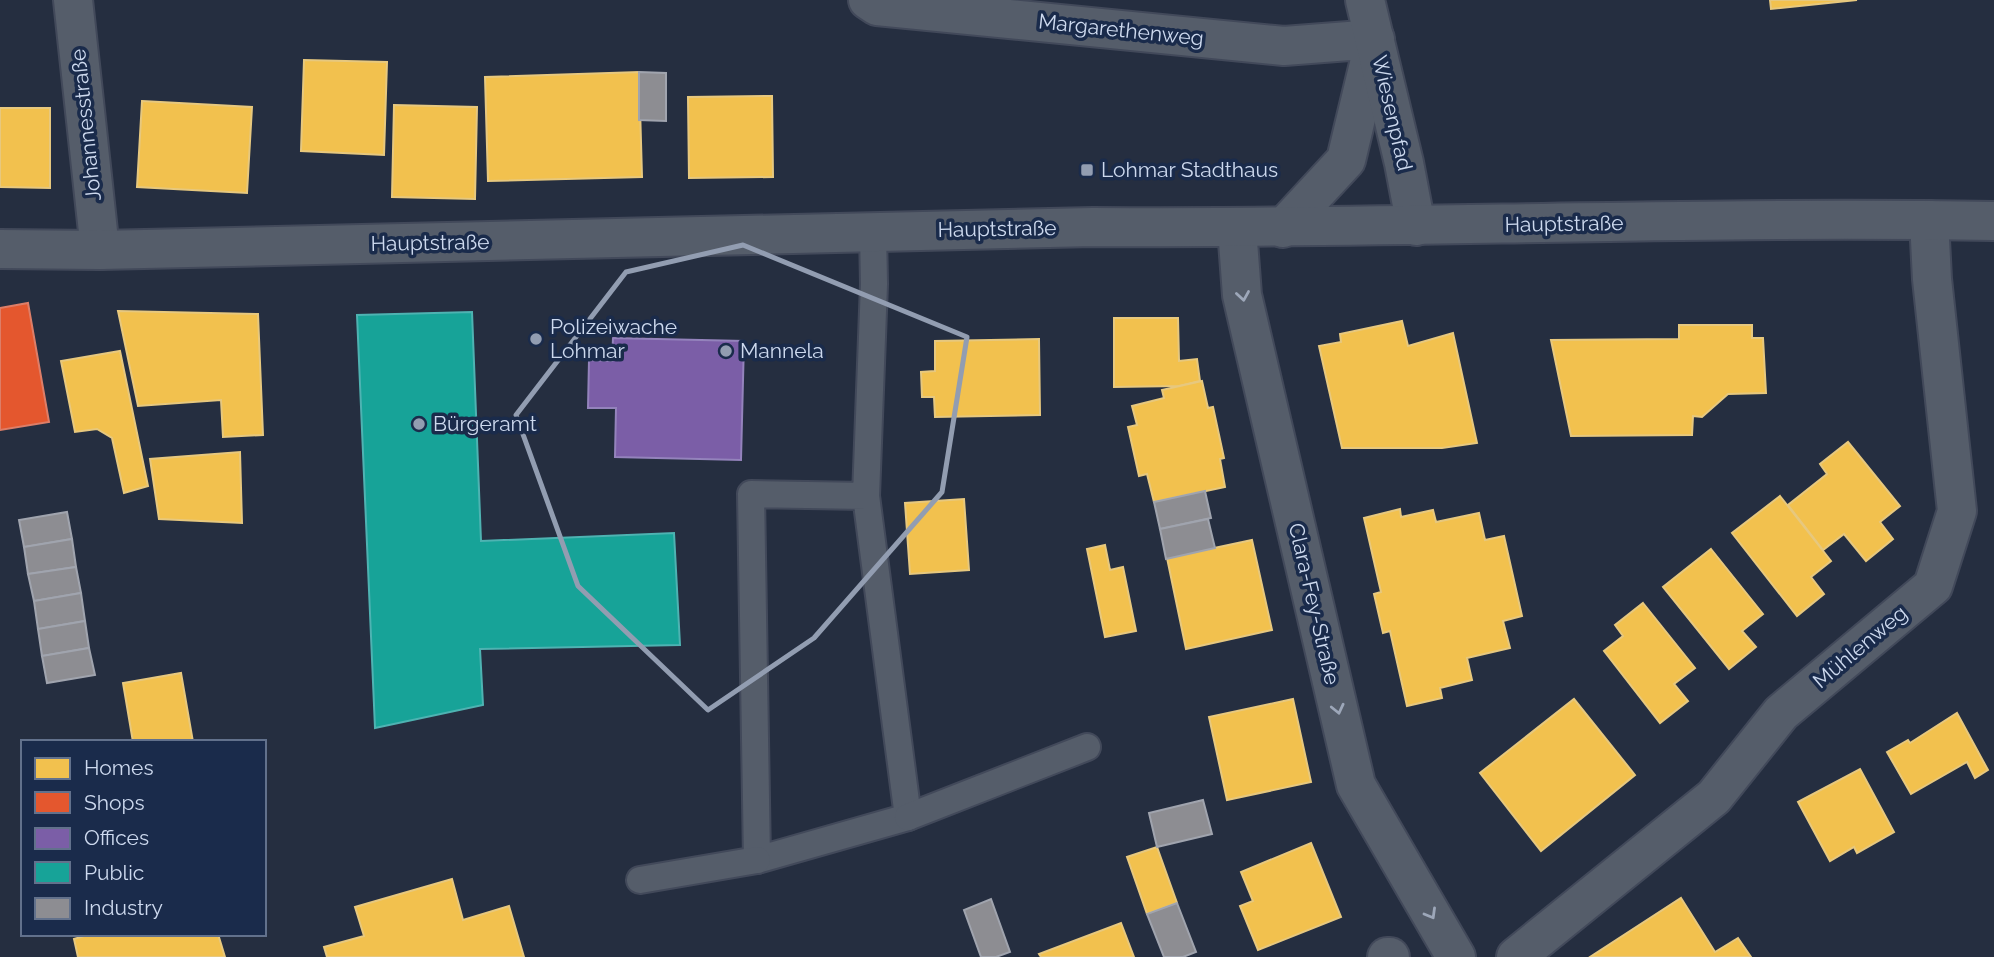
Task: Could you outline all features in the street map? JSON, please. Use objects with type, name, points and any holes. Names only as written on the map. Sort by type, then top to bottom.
[{"type":"street","name":"Johannesstraße","points":[[73,0],[100,250]]},
{"type":"street","name":"Margarethenweg","points":[[868,0],[877,6],[1284,47],[1375,39]]},
{"type":"street","name":"Wiesenpfad","points":[[1365,0],[1404,163],[1416,226]]},
{"type":"street","points":[[1283,228],[1346,160],[1375,39]]},
{"type":"street","name":"Mühlenweg","points":[[1516,957],[1714,797],[1781,713],[1933,586],[1957,511],[1932,279],[1929,220]]},
{"type":"street","name":"Hauptstraße","points":[[0,249],[100,250],[1093,227],[1283,228],[1994,221]]},
{"type":"street","name":"Clara-Fey-Straße","points":[[1237,228],[1242,295],[1356,785],[1456,957]]},
{"type":"lane","points":[[873,231],[874,284],[866,496],[908,817]]},
{"type":"lane","points":[[757,860],[751,494],[866,496]]},
{"type":"lane","points":[[640,880],[757,860],[908,817],[1087,747]]},
{"type":"highlighted area","points":[[743,245],[967,337],[942,492],[814,638],[708,710],[578,586],[516,415],[626,272]]},
{"type":"building: Homes","points":[[1770,0],[1857,0],[1771,9]]},
{"type":"building: Homes","points":[[304,60],[387,62],[384,155],[301,151]]},
{"type":"building: Homes","points":[[639,72],[642,177],[488,181],[485,77]]},
{"type":"building: Homes","points":[[772,96],[773,177],[689,178],[688,97]]},
{"type":"building: Homes","points":[[142,101],[252,107],[247,193],[137,187]]},
{"type":"building: Homes","points":[[394,105],[477,107],[475,199],[392,197]]},
{"type":"building: Homes","points":[[0,108],[50,108],[50,188],[0,187]]},
{"type":"building: Homes","points":[[118,311],[258,314],[263,435],[223,437],[221,400],[138,406]]},
{"type":"building: Homes","points":[[1114,318],[1178,318],[1179,361],[1197,359],[1200,381],[1179,386],[1114,387]]},
{"type":"building: Homes","points":[[1402,321],[1408,346],[1453,333],[1477,443],[1442,448],[1342,448],[1319,346],[1341,342],[1340,334]]},
{"type":"building: Homes","points":[[1679,325],[1752,325],[1752,338],[1763,338],[1766,393],[1728,394],[1702,417],[1693,416],[1692,435],[1571,436],[1551,340],[1679,339]]},
{"type":"building: Homes","points":[[1039,339],[1040,415],[935,417],[934,397],[922,397],[921,372],[935,371],[935,341]]},
{"type":"building: Homes","points":[[120,351],[148,486],[124,493],[112,438],[97,429],[75,432],[61,361]]},
{"type":"building: Homes","points":[[1202,381],[1208,408],[1213,407],[1224,458],[1220,459],[1225,487],[1154,502],[1147,474],[1139,476],[1128,427],[1137,425],[1132,406],[1164,398],[1162,390]]},
{"type":"building: Homes","points":[[1848,442],[1900,506],[1880,522],[1893,539],[1866,561],[1844,534],[1823,550],[1788,505],[1827,474],[1820,464]]},
{"type":"building: Homes","points":[[240,452],[242,523],[159,519],[150,459]]},
{"type":"building: Homes","points":[[1780,496],[1831,561],[1811,577],[1824,594],[1797,616],[1732,533]]},
{"type":"building: Homes","points":[[964,499],[969,570],[910,574],[905,503]]},
{"type":"building: Homes","points":[[1400,509],[1401,517],[1433,510],[1436,522],[1479,513],[1485,540],[1504,536],[1522,616],[1503,621],[1510,648],[1467,658],[1472,680],[1440,688],[1442,698],[1407,706],[1390,631],[1383,633],[1374,594],[1381,592],[1364,518]]},
{"type":"building: Homes","points":[[1252,540],[1272,630],[1186,649],[1167,558]]},
{"type":"building: Homes","points":[[1105,545],[1110,570],[1123,567],[1136,631],[1105,637],[1087,549]]},
{"type":"building: Homes","points":[[1711,549],[1763,614],[1742,631],[1756,647],[1729,669],[1663,587]]},
{"type":"building: Homes","points":[[1643,603],[1695,668],[1674,684],[1688,701],[1660,723],[1604,651],[1623,636],[1615,625]]},
{"type":"building: Homes","points":[[181,673],[193,740],[133,740],[123,683]]},
{"type":"building: Homes","points":[[1293,699],[1311,782],[1227,800],[1209,717]]},
{"type":"building: Homes","points":[[1574,699],[1635,775],[1541,851],[1480,773]]},
{"type":"building: Homes","points":[[1957,713],[1988,770],[1975,778],[1967,762],[1911,794],[1887,752],[1908,740],[1910,743]]},
{"type":"building: Homes","points":[[1860,769],[1894,832],[1857,853],[1854,847],[1830,861],[1798,802]]},
{"type":"building: Homes","points":[[1311,843],[1341,917],[1258,950],[1240,906],[1253,901],[1241,872]]},
{"type":"building: Homes","points":[[1157,847],[1177,903],[1147,914],[1127,857]]},
{"type":"building: Homes","points":[[452,879],[463,920],[509,906],[524,957],[327,957],[324,947],[364,936],[355,907]]},
{"type":"building: Homes","points":[[1681,898],[1715,952],[1738,938],[1751,957],[1590,957]]},
{"type":"building: Homes","points":[[1121,923],[1134,957],[1041,957],[1039,954]]},
{"type":"building: Homes","points":[[84,936],[219,936],[225,957],[78,957],[74,939]]},
{"type":"building: Shops","points":[[28,303],[49,422],[0,430],[0,308]]},
{"type":"building: Offices","points":[[613,338],[744,341],[741,460],[615,457],[616,408],[588,408],[589,360],[612,361]]},
{"type":"building: Public","name":"Bürgeramt","points":[[472,312],[481,541],[674,533],[680,645],[480,649],[483,705],[375,728],[357,315]]},
{"type":"building: Industry","points":[[639,72],[666,73],[666,121],[639,120]]},
{"type":"building: Industry","points":[[1205,491],[1211,518],[1160,529],[1154,502]]},
{"type":"building: Industry","points":[[67,512],[72,539],[24,547],[19,520]]},
{"type":"building: Industry","points":[[1208,519],[1215,548],[1166,559],[1160,529]]},
{"type":"building: Industry","points":[[72,539],[76,567],[28,574],[24,547]]},
{"type":"building: Industry","points":[[76,567],[81,593],[34,601],[28,574]]},
{"type":"building: Industry","points":[[81,593],[85,621],[38,629],[34,601]]},
{"type":"building: Industry","points":[[85,621],[89,648],[42,656],[38,629]]},
{"type":"building: Industry","points":[[89,648],[95,675],[47,683],[42,656]]},
{"type":"building: Industry","points":[[1203,800],[1212,834],[1157,847],[1149,813]]},
{"type":"building: Industry","points":[[991,899],[1010,952],[996,957],[981,957],[964,910]]},
{"type":"building: Industry","points":[[1177,903],[1196,952],[1183,957],[1164,957],[1147,914]]},
{"type":"place","name":"Lohmar Stadthaus","points":[[1087,170]]},
{"type":"place","name":"Polizeiwache Lohmar","points":[[536,339]]},
{"type":"place","name":"Mannela","points":[[726,351]]},
{"type":"place","name":"Bürgeramt","points":[[419,424]]}]
